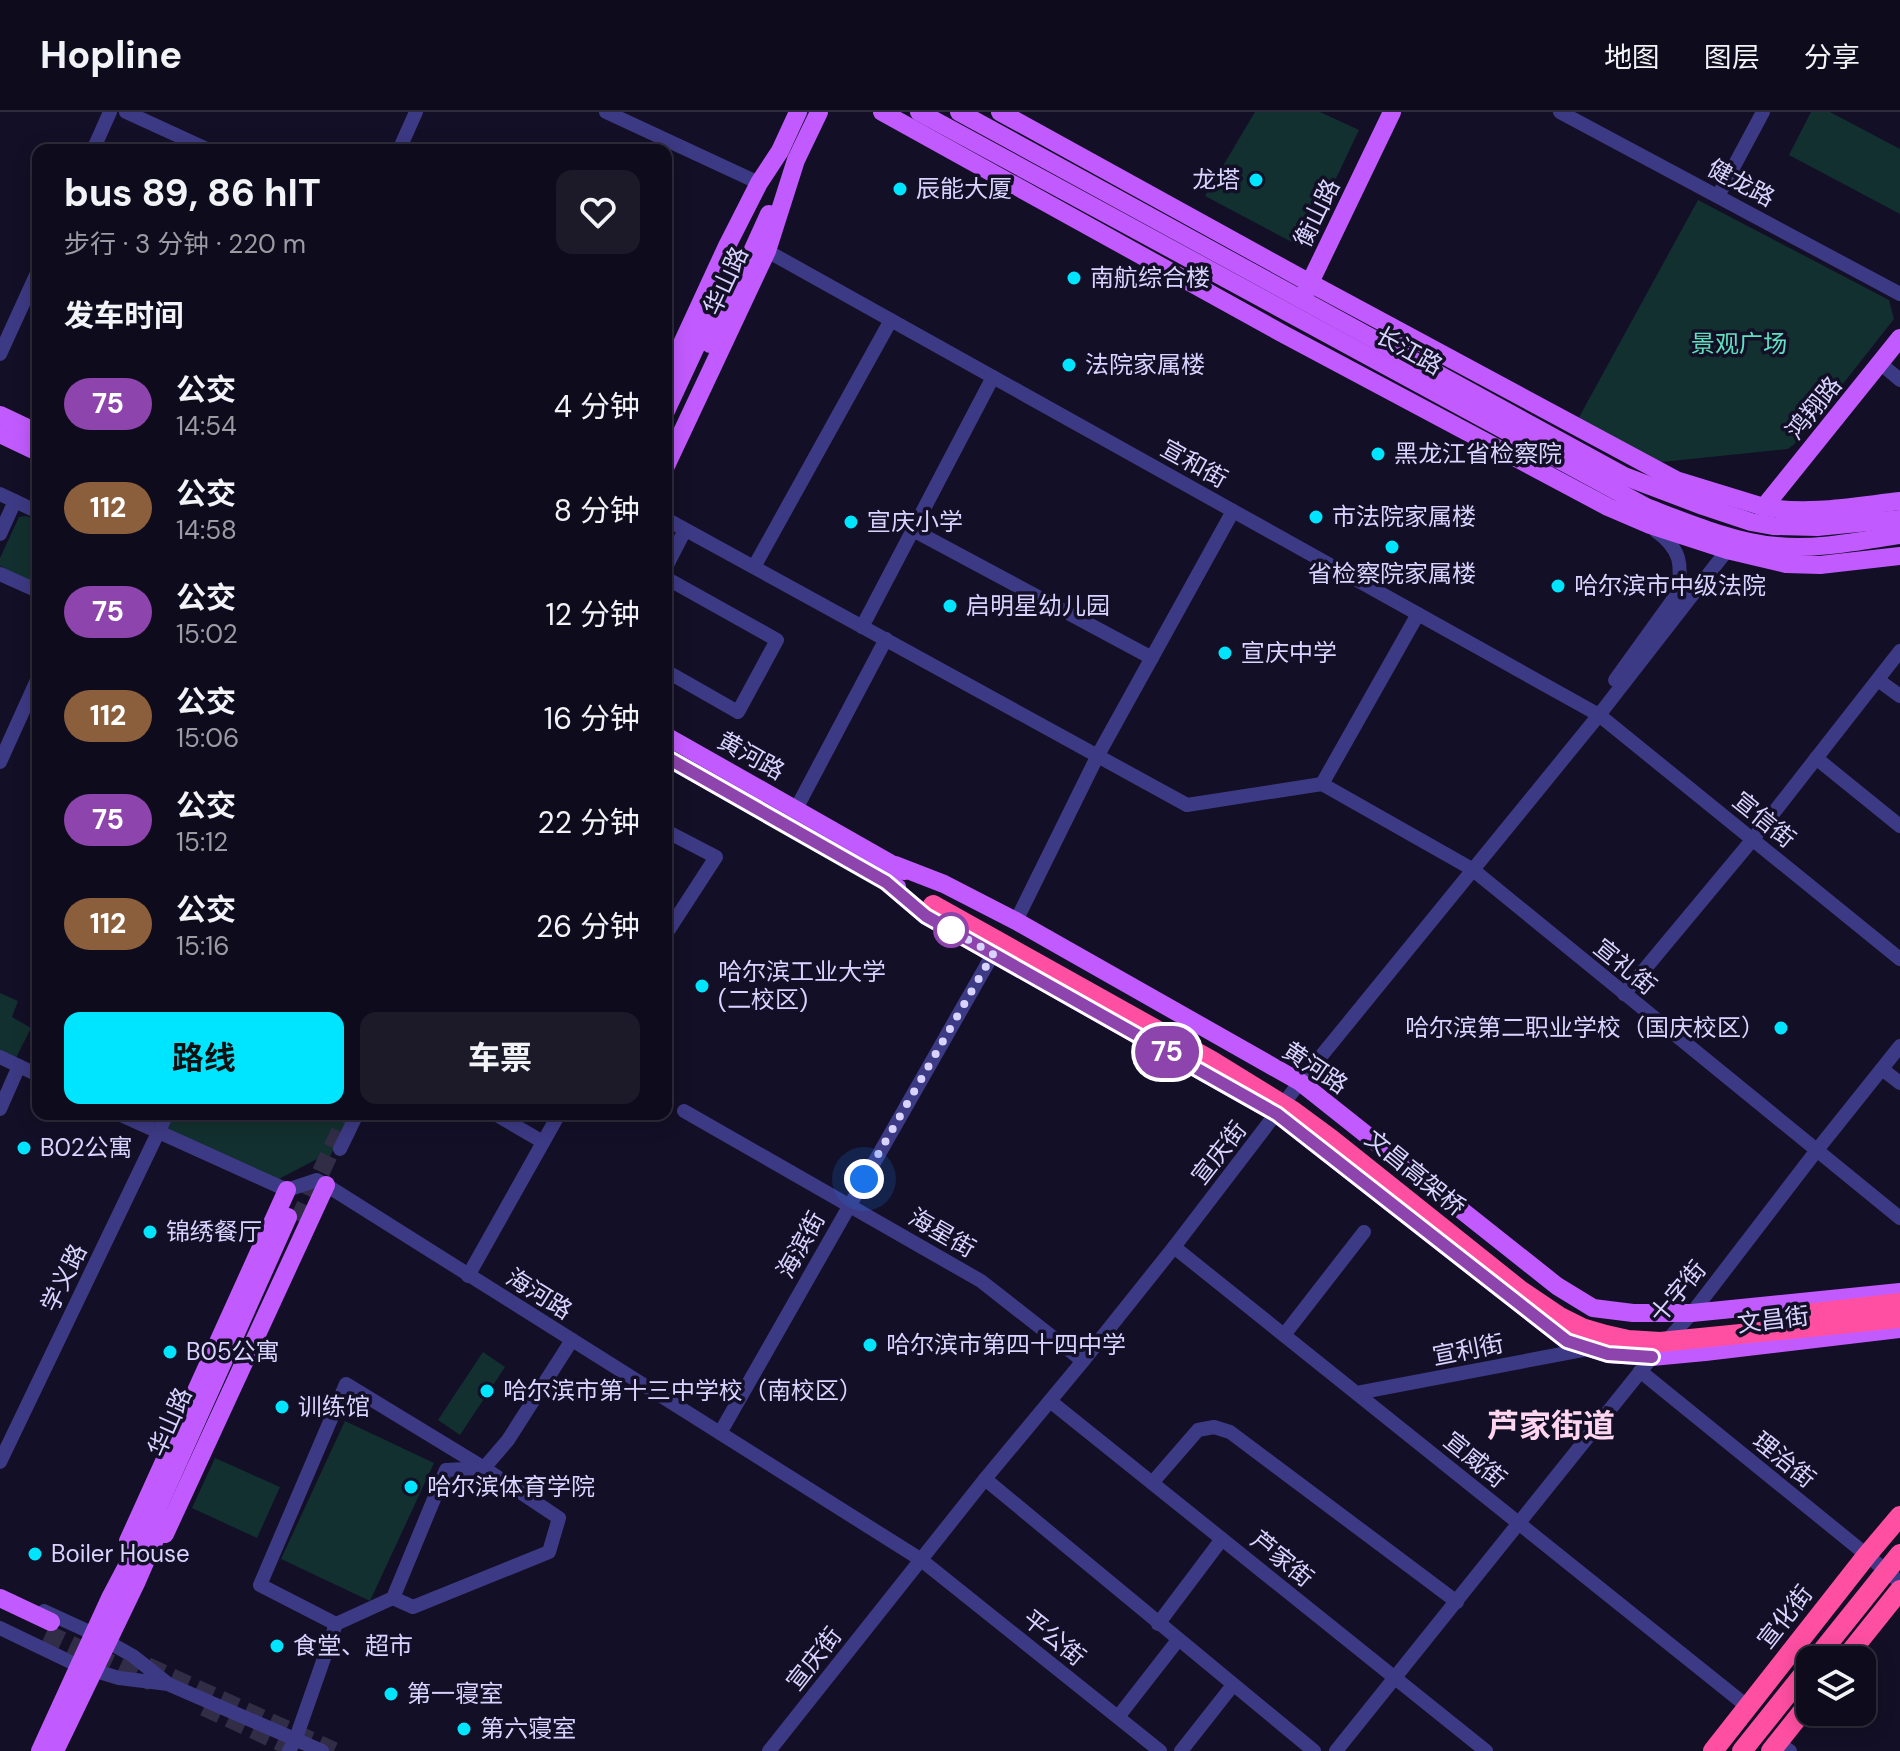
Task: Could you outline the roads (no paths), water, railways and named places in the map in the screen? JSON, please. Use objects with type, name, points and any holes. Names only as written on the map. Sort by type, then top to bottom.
[{"type":"highway","name":"文昌高架桥","points":[[936,899],[1214,1048],[1298,1099],[1524,1277],[1578,1312],[1613,1323],[1654,1329],[1697,1327],[1900,1303]]},
{"type":"highway","name":"文昌高架桥","points":[[936,899],[1251,1084],[1331,1139],[1520,1290],[1582,1328],[1628,1340],[1660,1342],[1900,1318]]},
{"type":"highway","name":"宣化街","points":[[1713,1751],[1900,1516]]},
{"type":"highway","points":[[1727,1751],[1900,1537]]},
{"type":"highway","points":[[1826,1646],[1900,1554]]},
{"type":"highway","points":[[1841,1646],[1900,1573]]},
{"type":"highway","points":[[1855,1646],[1900,1590]]},
{"type":"highway","points":[[1871,1646],[1900,1611]]},
{"type":"highway","points":[[1742,1751],[1796,1684]]},
{"type":"highway","points":[[1757,1751],[1796,1702]]},
{"type":"highway","points":[[1783,1750],[1796,1726]]},
{"type":"highway","points":[[1783,1750],[1805,1726]]},
{"type":"main road","name":"华山路","points":[[672,453],[767,251],[798,112]]},
{"type":"main road","name":"华山路","points":[[672,365],[759,183],[788,156],[819,112]]},
{"type":"main road","points":[[882,112],[1285,335],[1608,507],[1650,525],[1732,544],[1786,564],[1900,556]]},
{"type":"main road","name":"长江路","points":[[919,112],[1302,299],[1632,501],[1732,544],[1801,546],[1900,535]]},
{"type":"main road","name":"长江路","points":[[959,112],[1624,476],[1751,522],[1773,526],[1802,528],[1900,519]]},
{"type":"main road","points":[[1000,112],[1302,299],[1676,480],[1764,507],[1801,511],[1900,501]]},
{"type":"main road","name":"衡山路","points":[[1285,335],[1392,112]]},
{"type":"main road","points":[[672,398],[764,200],[788,156]]},
{"type":"main road","points":[[672,428],[766,221],[788,156]]},
{"type":"main road","name":"鸿翔路","points":[[1764,507],[1900,338]]},
{"type":"main road","points":[[0,415],[32,430]]},
{"type":"main road","points":[[0,434],[32,449]]},
{"type":"main road","name":"黄河路","points":[[672,739],[796,809],[890,874],[926,916],[1277,1114],[1567,1341],[1646,1364]]},
{"type":"main road","name":"黄河路","points":[[672,760],[936,899]]},
{"type":"main road","name":"黄河路","points":[[890,874],[944,884],[1016,921],[1300,1082],[1557,1286],[1593,1308],[1633,1313],[1692,1313]]},
{"type":"main road","name":"华山路","points":[[137,1581],[161,1543],[322,1183]]},
{"type":"main road","points":[[110,1598],[136,1520],[287,1190]]},
{"type":"main road","name":"华山路","points":[[98,1642],[110,1598],[158,1507],[293,1219],[137,1581]]},
{"type":"main road","name":"文昌街","points":[[1692,1313],[1900,1292]]},
{"type":"main road","name":"文昌街","points":[[1646,1364],[1705,1352],[1900,1329]]},
{"type":"main road","points":[[40,1751],[98,1642],[137,1581]]},
{"type":"main road","points":[[0,1598],[49,1627],[0,1612]]},
{"type":"main road","points":[[55,1751],[86,1668]]},
{"type":"street","points":[[96,144],[110,112]]},
{"type":"street","points":[[126,112],[196,144]]},
{"type":"street","points":[[402,144],[416,112]]},
{"type":"street","points":[[606,112],[631,117],[759,183]]},
{"type":"street","name":"健龙路","points":[[1560,112],[1900,294]]},
{"type":"street","points":[[1718,196],[1763,112]]},
{"type":"street","name":"宣和街","points":[[767,251],[1596,713]]},
{"type":"street","points":[[0,354],[32,284]]},
{"type":"street","points":[[754,567],[891,320]]},
{"type":"street","points":[[1881,364],[1900,380]]},
{"type":"street","points":[[862,627],[993,377]]},
{"type":"street","points":[[0,494],[32,509]]},
{"type":"street","points":[[0,534],[15,501]]},
{"type":"street","name":"宣庆街","points":[[769,1751],[920,1559],[1174,1247],[1300,1082],[1764,507]]},
{"type":"street","points":[[1016,921],[1098,755],[1233,511]]},
{"type":"street","points":[[672,522],[1187,805],[1322,784],[1418,614]]},
{"type":"street","points":[[1596,713],[1677,594],[1680,564],[1677,553],[1670,541],[1650,525]]},
{"type":"street","points":[[672,555],[685,530]]},
{"type":"street","points":[[913,530],[1152,658]]},
{"type":"street","points":[[0,574],[32,588]]},
{"type":"street","points":[[672,581],[777,640],[738,712],[672,674]]},
{"type":"street","points":[[796,809],[886,639]]},
{"type":"street","points":[[1624,994],[1753,839],[1900,651]]},
{"type":"street","points":[[1878,680],[1900,696]]},
{"type":"street","points":[[0,762],[32,691]]},
{"type":"street","name":"宣信街","points":[[1596,713],[1900,959]]},
{"type":"street","points":[[1816,758],[1900,826]]},
{"type":"street","name":"宣礼街","points":[[1322,784],[1472,869],[1900,1218]]},
{"type":"street","points":[[672,834],[716,857],[672,925]]},
{"type":"street","name":"海滨街","points":[[720,1433],[993,954]]},
{"type":"street","name":"十字街","points":[[1336,1751],[1646,1364],[1692,1313],[1900,1046]]},
{"type":"street","points":[[0,1057],[32,1072]]},
{"type":"street","points":[[0,1109],[19,1066]]},
{"type":"street","points":[[1882,1069],[1900,1083]]},
{"type":"street","name":"海星街","points":[[684,1111],[981,1281],[1083,1361]]},
{"type":"street","points":[[132,1120],[287,1190],[322,1183]]},
{"type":"street","name":"学义路","points":[[0,1462],[7,1429],[164,1120]]},
{"type":"street","points":[[340,1149],[354,1120]]},
{"type":"street","points":[[505,1120],[543,1142]]},
{"type":"street","points":[[468,1276],[556,1120]]},
{"type":"street","name":"海河路","points":[[322,1183],[920,1559]]},
{"type":"street","points":[[1284,1335],[1364,1232]]},
{"type":"street","name":"宣威街","points":[[1174,1247],[1748,1707]]},
{"type":"street","points":[[293,1745],[336,1624],[393,1598],[446,1470],[484,1468],[508,1440],[572,1340]]},
{"type":"street","name":"宣利街","points":[[1357,1393],[1588,1349]]},
{"type":"street","name":"理治街","points":[[1646,1364],[1900,1582]]},
{"type":"street","points":[[336,1624],[260,1585],[346,1384],[559,1518],[549,1552],[413,1607],[393,1598]]},
{"type":"street","name":"芦家街","points":[[1050,1401],[1486,1751]]},
{"type":"street","points":[[1152,1483],[1198,1430],[1214,1427],[1230,1432],[1457,1602]]},
{"type":"street","points":[[985,1479],[1314,1751]]},
{"type":"street","points":[[1158,1624],[1222,1539]]},
{"type":"street","name":"平公街","points":[[920,1559],[1160,1751]]},
{"type":"street","points":[[0,1590],[98,1642],[133,1656],[168,1684],[293,1745],[322,1751]]},
{"type":"street","points":[[0,1628],[86,1668],[119,1678],[168,1684]]},
{"type":"street","points":[[1118,1717],[1178,1640]]},
{"type":"street","points":[[1181,1751],[1233,1685]]},
{"type":"tunnel","points":[[298,1221],[345,1120]]},
{"type":"tunnel","points":[[46,1633],[152,1682]]},
{"type":"tunnel","points":[[147,1666],[334,1751]]},
{"type":"tunnel","points":[[204,1707],[299,1751]]},
{"type":"place","name":"龙塔","points":[[1256,180]]},
{"type":"place","name":"辰能大厦","points":[[900,189]]},
{"type":"place","name":"南航综合楼","points":[[1074,278]]},
{"type":"place","name":"法院家属楼","points":[[1069,365]]},
{"type":"place","name":"黑龙江省检察院","points":[[1378,454]]},
{"type":"place","name":"市法院家属楼","points":[[1316,517]]},
{"type":"place","name":"宣庆小学","points":[[851,522]]},
{"type":"place","name":"省检察院家属楼","points":[[1392,547]]},
{"type":"place","name":"哈尔滨市中级法院","points":[[1558,586]]},
{"type":"place","name":"启明星幼儿园","points":[[950,606]]},
{"type":"place","name":"宣庆中学","points":[[1225,653]]},
{"type":"place","name":"哈尔滨工业大学 (二校区)","points":[[702,986]]},
{"type":"place","name":"哈尔滨第二职业学校（国庆校区）","points":[[1781,1028]]},
{"type":"place","name":"B02公寓","points":[[24,1148]]},
{"type":"place","name":"锦绣餐厅","points":[[150,1232]]},
{"type":"place","name":"哈尔滨市第四十四中学","points":[[870,1345]]},
{"type":"place","name":"B05公寓","points":[[170,1352]]},
{"type":"place","name":"哈尔滨市第十三中学校（南校区）","points":[[487,1391]]},
{"type":"place","name":"训练馆","points":[[282,1407]]},
{"type":"place","name":"哈尔滨体育学院","points":[[411,1487]]},
{"type":"place","name":"Boiler House","points":[[35,1554]]},
{"type":"place","name":"食堂、超市","points":[[277,1646]]},
{"type":"place","name":"第一寝室","points":[[391,1694]]},
{"type":"place","name":"第六寝室","points":[[464,1729]]},
{"type":"district","name":"芦家街道","points":[[1551,1426]]},
{"type":"park label","name":"景观广场","points":[[1739,344]]}]
